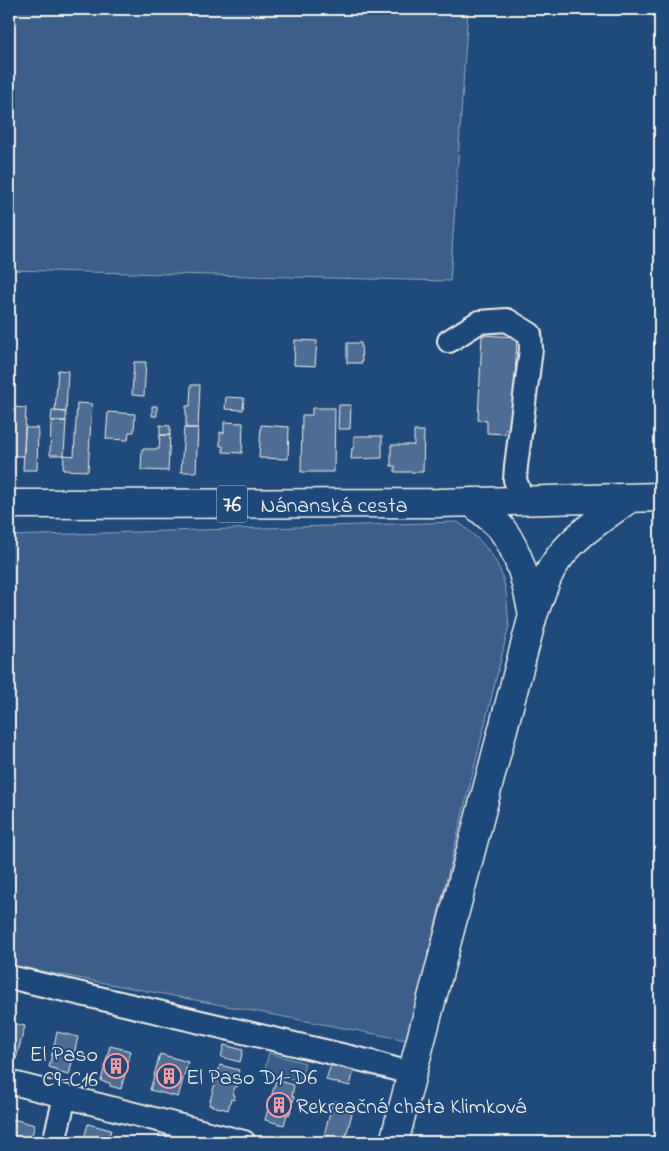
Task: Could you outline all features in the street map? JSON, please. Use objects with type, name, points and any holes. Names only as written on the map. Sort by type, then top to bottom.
[{"type":"main road","name":"76","points":[[630,498],[660,497]]},
{"type":"main road","name":"Nánanská cesta","points":[[9,504],[472,502],[630,498]]},
{"type":"main road","points":[[394,1142],[533,615],[552,569],[567,549],[600,519],[630,498]]},
{"type":"main road","points":[[472,502],[501,528],[513,548],[528,592],[533,615]]},
{"type":"street","points":[[449,341],[479,322],[506,320],[530,334],[531,350],[516,466],[516,480],[523,500]]},
{"type":"street","points":[[9,977],[371,1062],[412,1074]]},
{"type":"street","points":[[9,1082],[230,1140]]},
{"type":"street","points":[[54,1142],[66,1097]]},
{"type":"shaded area","points":[[9,9],[468,9],[450,281],[9,270]]},
{"type":"shaded area","points":[[458,522],[487,548],[497,564],[505,588],[509,626],[407,1040],[9,965],[9,536]]},
{"type":"shaded area","points":[[269,1053],[305,1063],[300,1082],[264,1073]]},
{"type":"building","points":[[482,335],[517,337],[513,421],[516,430],[506,429],[505,434],[487,433],[487,421],[478,420]]},
{"type":"building","points":[[295,340],[317,341],[315,366],[294,365]]},
{"type":"building","points":[[347,343],[361,343],[362,363],[347,363]]},
{"type":"building","points":[[134,362],[146,362],[144,396],[132,395]]},
{"type":"building","points":[[58,370],[68,371],[66,412],[55,411]]},
{"type":"building","points":[[191,385],[200,385],[198,428],[186,428],[186,406],[190,406]]},
{"type":"building","points":[[226,397],[244,398],[243,410],[225,409]]},
{"type":"building","points":[[77,403],[92,404],[88,471],[63,470],[64,455],[74,456]]},
{"type":"building","points":[[339,405],[351,405],[350,429],[338,429]]},
{"type":"building","points":[[152,406],[157,406],[157,416],[152,416]]},
{"type":"building","points":[[13,407],[26,408],[24,456],[9,456],[9,435],[11,435]]},
{"type":"building","points":[[312,408],[335,408],[334,472],[301,472],[302,415],[312,415]]},
{"type":"building","points":[[52,411],[66,412],[66,421],[51,421]]},
{"type":"building","points":[[108,412],[135,414],[134,432],[129,432],[128,440],[106,439]]},
{"type":"building","points":[[51,421],[66,421],[64,455],[50,455]]},
{"type":"building","points":[[224,422],[243,423],[242,453],[223,452],[223,446],[220,446],[220,432],[224,433]]},
{"type":"building","points":[[160,425],[170,426],[170,435],[160,435]]},
{"type":"building","points":[[261,425],[289,427],[288,459],[259,458]]},
{"type":"building","points":[[25,428],[38,428],[37,470],[23,470]]},
{"type":"building","points":[[184,428],[198,428],[196,472],[181,472]]},
{"type":"building","points":[[414,431],[424,431],[423,472],[395,472],[395,466],[391,466],[391,445],[414,445]]},
{"type":"building","points":[[160,435],[170,435],[168,471],[141,470],[142,449],[159,449]]},
{"type":"building","points":[[354,436],[382,436],[382,458],[351,459],[352,448],[354,448]]},
{"type":"building","points":[[9,1022],[25,1026],[16,1059],[9,1057]]},
{"type":"building","points":[[57,1032],[78,1037],[69,1075],[57,1072],[58,1070],[49,1067]]},
{"type":"building","points":[[224,1045],[243,1050],[240,1062],[221,1057]]},
{"type":"building","name":"El Paso C9-C16","points":[[110,1046],[131,1051],[121,1089],[101,1081]]},
{"type":"building","name":"El Paso D1-D6","points":[[160,1054],[188,1062],[178,1097],[150,1090]]},
{"type":"building","points":[[331,1064],[354,1070],[350,1086],[326,1080]]},
{"type":"building","points":[[220,1065],[239,1070],[236,1081],[239,1082],[237,1087],[235,1086],[234,1100],[231,1099],[228,1110],[209,1105]]},
{"type":"building","name":"Rekreačná chata Klimková","points":[[276,1080],[294,1085],[293,1102],[290,1101],[288,1109],[291,1110],[289,1115],[287,1114],[284,1125],[265,1120]]},
{"type":"building","name":"Rekreačná chata Klimková","points":[[333,1101],[354,1106],[345,1140],[324,1135]]},
{"type":"building","points":[[9,1118],[35,1125],[30,1142],[9,1140]]},
{"type":"building","points":[[88,1124],[111,1130],[107,1142],[83,1142]]},
{"type":"place","name":"El Paso C9-C16","points":[[116,1066]]},
{"type":"place","name":"El Paso D1-D6","points":[[169,1076]]},
{"type":"place","name":"Rekreačná chata Klimková","points":[[279,1105]]}]
